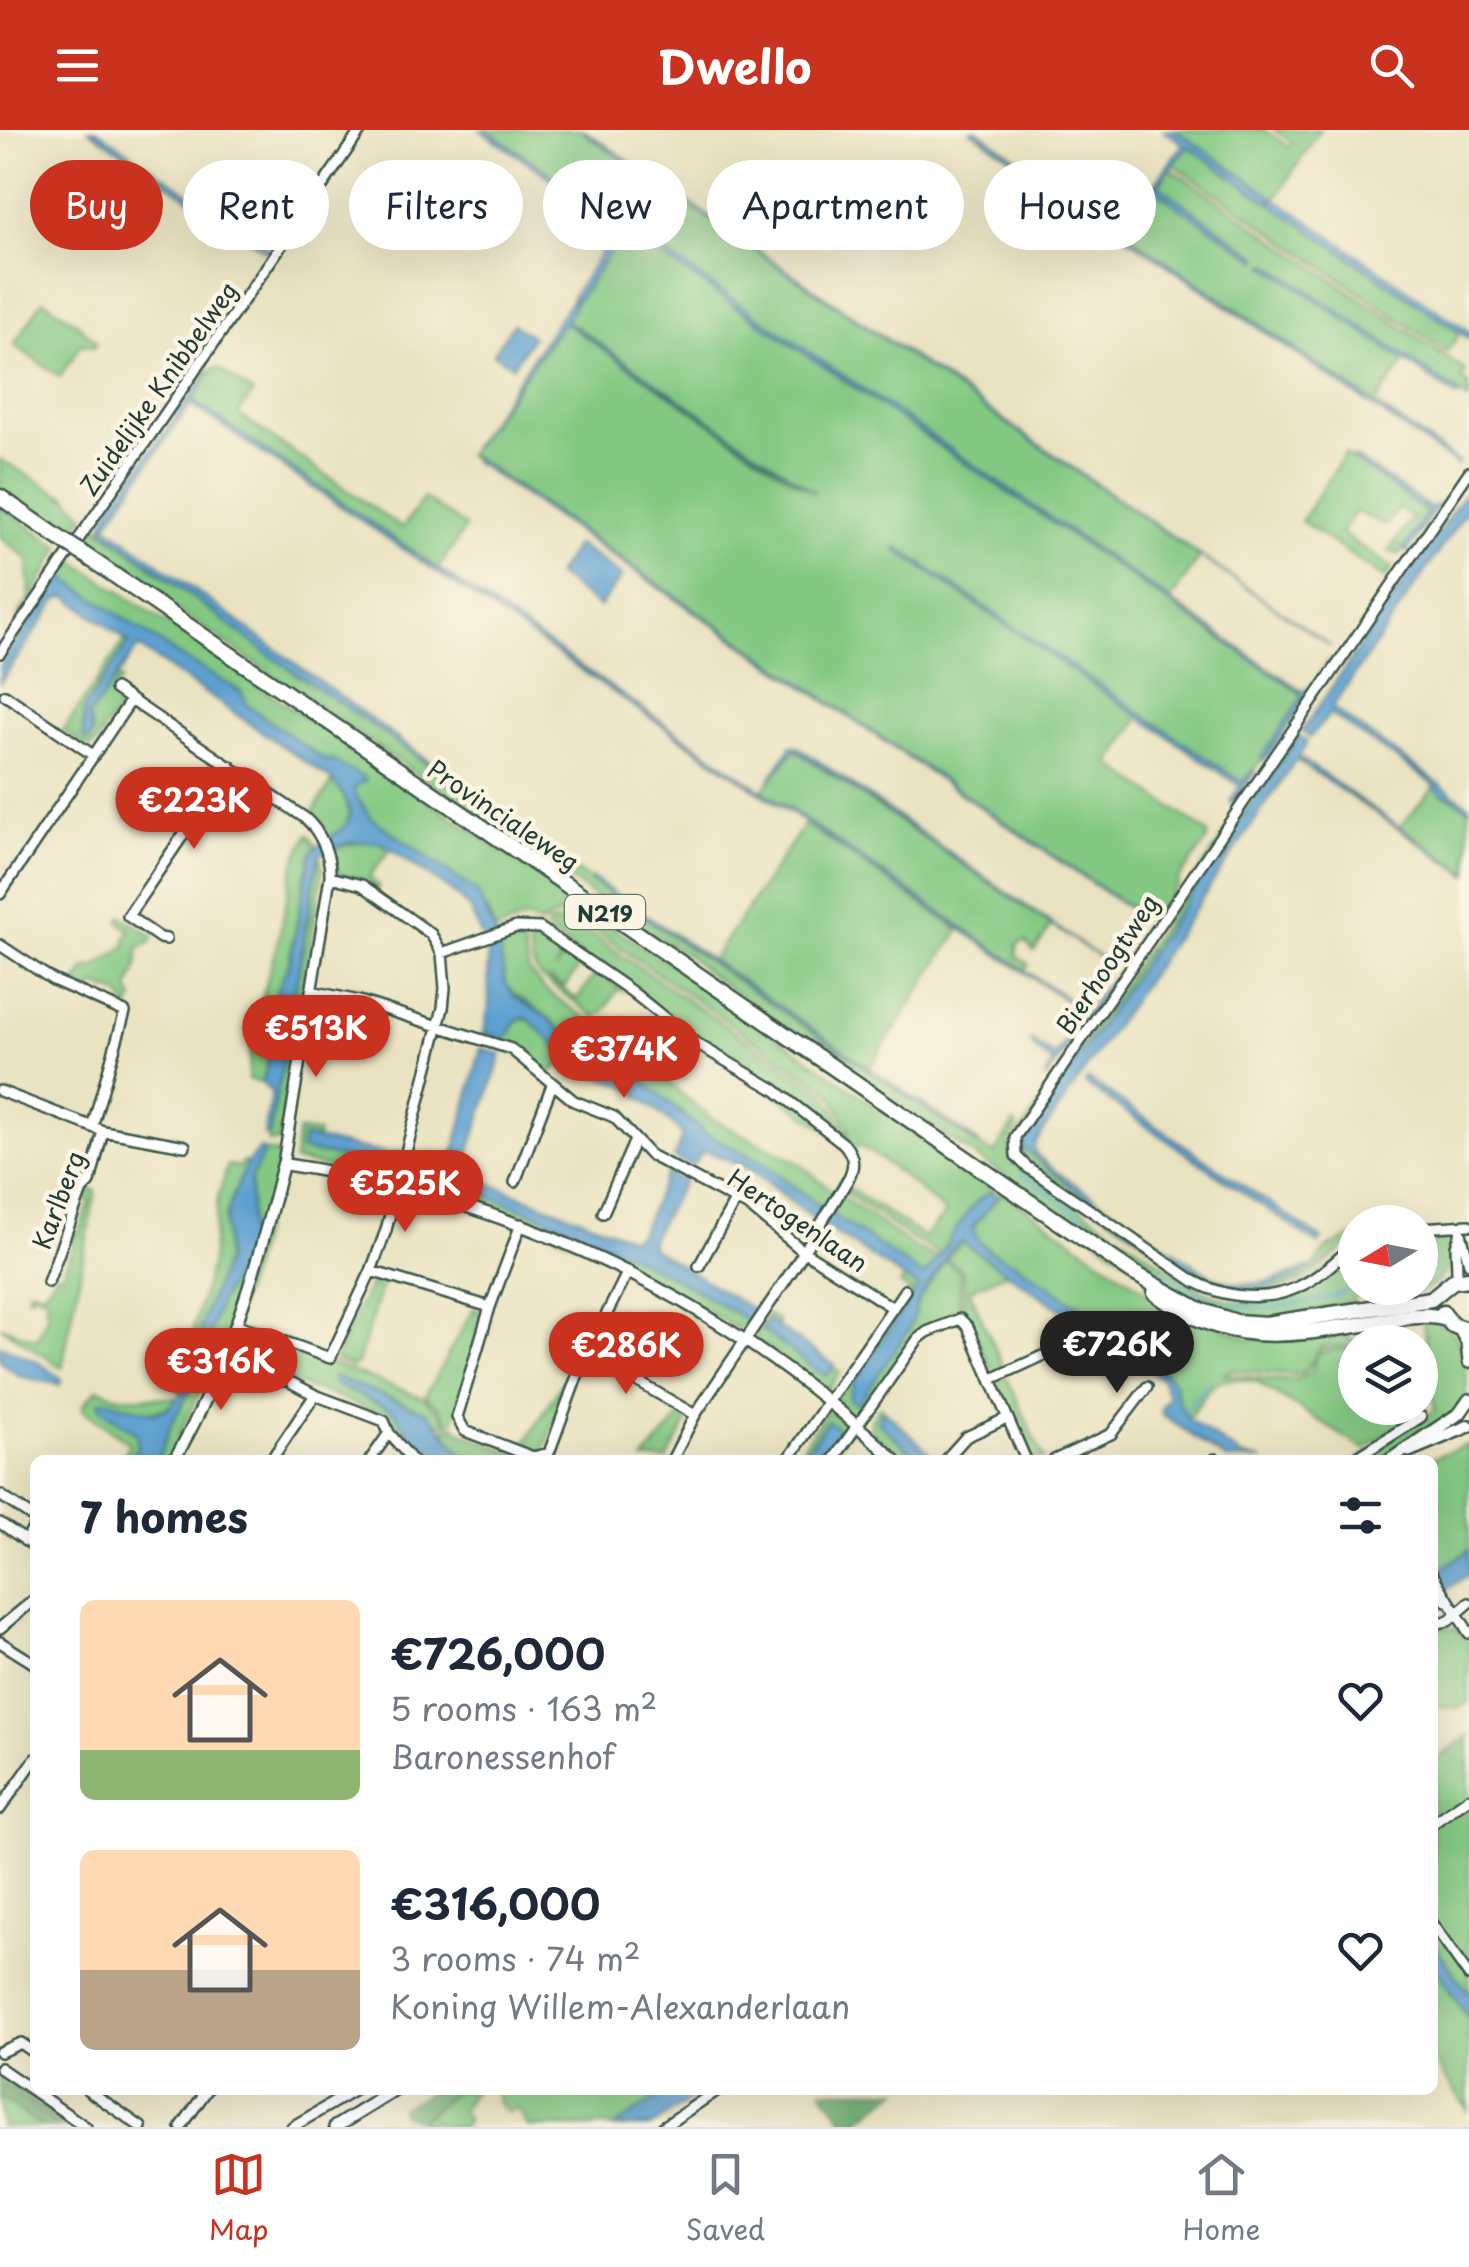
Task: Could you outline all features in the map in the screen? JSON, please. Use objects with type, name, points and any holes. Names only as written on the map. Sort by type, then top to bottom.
[{"type":"main road","name":"Provincialeweg","points":[[0,497],[1132,1272],[1202,1312],[1236,1322],[1280,1324],[1398,1312],[1444,1314]]},
{"type":"main road","name":"N219","points":[[1442,1288],[1464,1273]]},
{"type":"main road","name":"Provincialeweg","points":[[1398,1312],[1442,1288]]},
{"type":"main road","points":[[1442,1288],[1444,1314],[1466,1329],[1469,1362]]},
{"type":"main road","points":[[1398,1455],[1460,1413],[1469,1400]]},
{"type":"main road","points":[[1400,1455],[1469,1426]]},
{"type":"main road","points":[[336,2127],[388,2095]]},
{"type":"street","name":"Zuidelijke Knibbelweg","points":[[0,653],[361,130]]},
{"type":"street","name":"Bierhoogtweg","points":[[1338,1260],[1292,1289],[1252,1297],[1224,1294],[1194,1281],[1027,1167],[1016,1156],[1015,1137],[1469,472]]},
{"type":"street","points":[[115,689],[305,818],[328,854],[330,877],[283,1164],[264,1242],[238,1325],[176,1455]]},
{"type":"street","points":[[5,695],[92,755]]},
{"type":"street","points":[[0,894],[131,700]]},
{"type":"street","points":[[166,938],[160,938],[128,916],[230,766]]},
{"type":"street","points":[[238,1325],[330,1358],[372,1272],[438,1028],[446,988],[442,953],[431,934],[362,885],[330,877]]},
{"type":"street","points":[[442,953],[524,926],[542,929],[631,991],[697,1044],[774,1089],[844,1144],[852,1156],[852,1172],[695,1414],[674,1455]]},
{"type":"street","points":[[0,945],[58,983],[125,1012],[92,1127]]},
{"type":"street","name":"Hertogenlaan","points":[[310,991],[360,1000],[511,1049],[574,1101],[614,1118],[650,1155],[736,1199],[804,1251],[893,1308]]},
{"type":"street","points":[[516,1182],[552,1085]]},
{"type":"street","points":[[0,1092],[103,1131],[186,1146]]},
{"type":"street","name":"Karlberg","points":[[48,1282],[82,1190],[90,1182],[103,1131]]},
{"type":"street","points":[[603,1213],[634,1140]]},
{"type":"street","points":[[283,1164],[398,1186],[520,1224],[628,1271],[746,1339],[829,1401],[891,1455]]},
{"type":"street","points":[[699,1266],[736,1199]]},
{"type":"street","points":[[520,1224],[457,1417],[465,1431],[528,1455]]},
{"type":"street","points":[[1463,1228],[1456,1246],[1464,1273]]},
{"type":"street","points":[[541,1455],[549,1453],[586,1352],[628,1271]]},
{"type":"street","points":[[372,1272],[490,1307]]},
{"type":"street","points":[[791,1455],[906,1290]]},
{"type":"street","points":[[837,1455],[918,1339],[960,1319],[968,1326],[1024,1455]]},
{"type":"street","points":[[992,1379],[1051,1352],[1065,1331]]},
{"type":"street","points":[[586,1352],[695,1414]]},
{"type":"street","points":[[225,1356],[380,1419],[408,1455]]},
{"type":"street","points":[[1065,1455],[1111,1434],[1147,1386]]},
{"type":"street","points":[[274,1455],[314,1395]]},
{"type":"street","points":[[950,1455],[966,1438],[1007,1418]]},
{"type":"street","points":[[1360,1455],[1408,1425]]},
{"type":"street","points":[[373,1455],[388,1433]]},
{"type":"street","points":[[0,1495],[30,1519]]},
{"type":"street","points":[[0,1523],[30,1544]]},
{"type":"street","points":[[1441,1594],[1469,1633]]},
{"type":"street","points":[[0,1628],[30,1603]]},
{"type":"street","points":[[1438,1622],[1457,1616],[1469,1603]]},
{"type":"street","points":[[0,1642],[30,1661]]},
{"type":"street","points":[[0,1809],[30,1766]]},
{"type":"street","points":[[1438,1820],[1469,1798]]},
{"type":"street","points":[[1438,1932],[1469,1976]]},
{"type":"street","points":[[0,2052],[21,2043],[30,2049]]},
{"type":"street","points":[[0,2068],[30,2089]]},
{"type":"street","points":[[39,2095],[86,2127]]},
{"type":"street","points":[[95,2095],[141,2127]]},
{"type":"street","points":[[180,2127],[203,2095]]},
{"type":"street","points":[[292,2127],[346,2095]]},
{"type":"street","points":[[662,2127],[710,2095]]},
{"type":"green space","points":[[487,130],[580,130],[624,160],[543,160],[543,169]]},
{"type":"green space","points":[[1175,130],[1264,130],[1289,147],[1293,143],[1274,130],[1320,130],[1272,204],[1460,333],[1447,352],[1173,164],[1188,146],[1269,202],[1272,197]]},
{"type":"green space","points":[[1170,168],[1466,371],[1462,379],[1469,384],[1469,401],[1266,263],[1405,361],[1375,404],[1149,250],[1156,250],[1156,190],[1258,260],[1260,257],[1158,187]]},
{"type":"green space","points":[[687,204],[707,217],[707,250],[755,250],[1200,556],[1170,601],[661,250],[687,250]]},
{"type":"green space","points":[[612,250],[653,250],[1301,693],[1262,760],[1242,782],[895,548],[1140,717],[1110,764],[1208,833],[1207,841],[1177,881],[1178,885],[1151,918],[1134,912],[467,455],[566,323],[787,477],[815,492],[566,320],[573,301],[578,300]]},
{"type":"green space","points":[[43,300],[97,342],[94,347],[81,344],[60,377],[14,345]]},
{"type":"green space","points":[[218,368],[253,393],[238,414],[402,528],[424,498],[466,527],[438,569],[193,401],[211,369]]},
{"type":"green space","points":[[1345,454],[1428,513],[1399,554],[1389,551],[1412,517],[1398,509],[1386,525],[1355,512],[1341,533],[1392,568],[1384,578],[1301,521]]},
{"type":"green space","points":[[0,459],[65,497],[63,492],[85,516],[68,536],[0,489]]},
{"type":"green space","points":[[0,506],[60,547],[22,616],[18,616],[30,598],[28,559],[0,537]]},
{"type":"green space","points":[[95,525],[463,793],[976,1144],[994,1154],[1014,1123],[1017,1126],[1009,1148],[1019,1166],[1193,1285],[1217,1296],[1259,1301],[1297,1289],[1338,1263],[1338,1305],[1271,1318],[1237,1318],[1208,1309],[1172,1290],[84,546]]},
{"type":"green space","points":[[74,561],[706,987],[994,1191],[971,1208],[940,1254],[912,1239],[844,1192],[847,1187],[924,1237],[946,1213],[883,1161],[860,1146],[852,1148],[847,1144],[849,1129],[831,1093],[577,918],[557,915],[540,925],[525,919],[495,931],[487,910],[370,817],[354,793],[355,787],[327,762],[248,706],[241,692],[65,579],[43,598]]},
{"type":"green space","points":[[126,638],[128,647],[88,705],[84,729],[90,739],[93,733],[89,717],[116,676],[121,680],[113,691],[125,702],[103,735],[89,748],[63,731]]},
{"type":"green space","points":[[1292,736],[1299,736],[1023,1138],[1028,1150],[1055,1173],[1210,1280],[1253,1289],[1311,1269],[1329,1247],[1338,1243],[1338,1253],[1317,1270],[1287,1286],[1255,1292],[1222,1287],[1191,1273],[1026,1160],[1019,1148],[1019,1135]]},
{"type":"green space","points":[[793,749],[1052,925],[1034,951],[1025,941],[1017,945],[1017,956],[1029,964],[1025,970],[762,791]]},
{"type":"green space","points":[[333,781],[349,815],[343,828],[326,841],[324,828],[310,816]]},
{"type":"green space","points":[[1434,787],[1469,809],[1469,874],[1400,827]]},
{"type":"green space","points":[[805,824],[959,930],[869,1068],[712,960]]},
{"type":"green space","points":[[309,834],[316,846],[306,874],[288,968],[277,991],[270,1056],[262,1083],[248,1079],[255,1026],[293,872]]},
{"type":"green space","points":[[366,840],[380,842],[390,849],[369,877],[379,887],[377,890],[360,879],[338,873],[330,850]]},
{"type":"green space","points":[[320,855],[323,870],[279,1142],[268,1142]]},
{"type":"green space","points":[[122,916],[153,936],[151,942],[139,948],[130,988],[134,999],[129,1009],[119,994],[95,985],[89,992],[75,985],[86,968],[94,968],[126,946],[131,931],[119,921]]},
{"type":"green space","points":[[558,922],[577,925],[825,1094],[847,1133],[842,1140],[698,1042],[546,929]]},
{"type":"green space","points":[[528,930],[539,931],[583,961],[565,951],[555,969],[565,955],[580,965],[565,987],[548,979],[577,999],[596,973],[586,963],[624,992],[618,989],[596,1017],[540,977],[532,963]]},
{"type":"green space","points":[[517,931],[534,978],[550,994],[601,1027],[580,1049],[548,1017],[509,990],[497,937]]},
{"type":"green space","points":[[523,1017],[569,1058],[547,1075],[520,1049],[483,1037],[484,1032],[507,1038],[512,1025]]},
{"type":"green space","points":[[603,1028],[712,1119],[799,1163],[835,1193],[825,1209],[760,1161],[703,1132],[635,1073],[605,1065],[582,1051]]},
{"type":"green space","points":[[298,1131],[318,1133],[317,1140],[303,1138],[301,1150],[391,1167],[395,1152],[399,1153],[393,1174],[383,1174],[382,1178],[294,1161]]},
{"type":"green space","points":[[265,1151],[277,1153],[279,1161],[251,1271],[216,1365],[212,1365],[172,1455],[160,1455],[188,1394],[221,1299],[244,1260],[249,1244],[251,1178]]},
{"type":"green space","points":[[410,1159],[414,1160],[411,1172],[499,1200],[584,1234],[666,1273],[746,1320],[754,1308],[757,1311],[746,1327],[736,1328],[624,1265],[623,1260],[621,1263],[533,1224],[409,1183],[406,1176]]},
{"type":"green space","points":[[242,1162],[247,1163],[225,1219],[226,1259],[207,1307],[182,1393],[177,1389],[211,1263],[218,1198],[228,1165],[240,1167]]},
{"type":"green space","points":[[88,1189],[96,1191],[62,1368],[0,1326],[37,1340],[49,1309],[45,1307],[48,1298],[33,1292],[27,1295],[30,1288],[46,1290],[56,1273],[62,1275],[74,1243],[68,1240],[71,1234],[77,1236],[90,1202],[84,1199]]},
{"type":"green space","points":[[1003,1192],[1149,1293],[1247,1338],[1338,1337],[1338,1346],[1321,1347],[1299,1375],[1230,1370],[1224,1374],[1298,1379],[1311,1372],[1321,1351],[1338,1350],[1338,1425],[1400,1425],[1364,1449],[1257,1382],[1230,1379],[1215,1384],[1188,1419],[1167,1374],[1090,1313],[975,1240],[973,1227]]},
{"type":"green space","points":[[841,1197],[917,1249],[938,1258],[925,1277],[830,1213]]},
{"type":"green space","points":[[1438,1238],[1447,1243],[1450,1265],[1438,1281]]},
{"type":"green space","points":[[962,1242],[1007,1272],[969,1290],[1004,1369],[991,1368],[971,1325],[963,1317],[963,1271],[946,1258]]},
{"type":"green space","points":[[945,1261],[960,1272],[959,1316],[927,1327],[915,1336],[861,1415],[850,1413],[837,1397],[910,1291],[900,1284],[905,1278],[918,1287],[856,1403],[909,1330],[918,1301]]},
{"type":"green space","points":[[376,1277],[384,1279],[357,1364],[352,1367],[334,1360]]},
{"type":"green space","points":[[474,1308],[484,1315],[454,1420],[449,1423],[440,1408],[425,1396]]},
{"type":"green space","points":[[768,1314],[779,1322],[776,1326],[768,1320],[762,1330],[827,1375],[834,1368],[840,1373],[829,1388],[822,1390],[756,1341],[755,1335]]},
{"type":"green space","points":[[1423,1321],[1437,1323],[1447,1328],[1465,1358],[1466,1397],[1438,1425],[1438,1325],[1424,1325]]},
{"type":"green space","points":[[245,1332],[424,1398],[447,1423],[440,1425],[418,1408],[334,1377],[394,1411],[407,1434],[395,1436],[386,1416],[235,1358]]},
{"type":"green space","points":[[572,1366],[575,1367],[544,1450],[536,1453],[523,1447]]},
{"type":"green space","points":[[1007,1377],[1042,1455],[1029,1455],[999,1388],[1000,1381]]},
{"type":"green space","points":[[98,1389],[120,1397],[178,1398],[169,1406],[150,1412],[99,1402],[137,1434],[137,1448],[132,1455],[123,1455],[129,1443],[84,1411],[83,1405]]},
{"type":"green space","points":[[880,1407],[884,1410],[878,1421],[914,1455],[897,1455],[872,1432],[870,1421]]},
{"type":"green space","points":[[826,1412],[848,1429],[833,1455],[821,1455],[839,1429],[825,1423],[803,1455],[796,1455]]},
{"type":"green space","points":[[683,1413],[687,1422],[670,1455],[648,1455]]},
{"type":"green space","points":[[454,1425],[461,1432],[518,1455],[463,1455],[443,1429]]},
{"type":"green space","points":[[1412,1425],[1438,1425],[1390,1455],[1366,1455]]},
{"type":"green space","points":[[1469,1444],[1469,1550],[1440,1570],[1438,1566],[1438,1456]]},
{"type":"green space","points":[[1438,1628],[1455,1628],[1469,1641],[1469,1702],[1458,1708],[1439,1706]]},
{"type":"green space","points":[[1469,1736],[1469,1998],[1438,1952],[1438,1759]]},
{"type":"green space","points":[[1438,1974],[1469,2019],[1468,2110],[1438,2067]]},
{"type":"green space","points":[[0,2077],[7,2078],[76,2127],[65,2127],[6,2086],[4,2089],[59,2127],[44,2127],[0,2097]]},
{"type":"green space","points":[[425,2095],[451,2095],[420,2120],[405,2115],[400,2108]]},
{"type":"green space","points":[[451,2095],[472,2095],[461,2110],[466,2119],[463,2127],[440,2127],[434,2120],[424,2127],[420,2120]]},
{"type":"green space","points":[[496,2095],[661,2095],[615,2127],[527,2127],[517,2108],[508,2113]]},
{"type":"green space","points":[[826,2095],[892,2095],[849,2127]]},
{"type":"green space","points":[[0,2097],[43,2127],[0,2127]]},
{"type":"water","points":[[89,130],[97,130],[141,160],[133,160]]},
{"type":"water","points":[[480,130],[487,130],[543,169],[543,173]]},
{"type":"water","points":[[580,130],[627,160],[624,160]]},
{"type":"water","points":[[977,130],[1020,160],[1014,160],[971,131]]},
{"type":"water","points":[[1164,130],[1175,130],[1273,197],[1269,203],[1188,146],[1158,185],[1258,260],[1156,192],[1156,182],[1183,144]]},
{"type":"water","points":[[163,175],[183,189],[183,195],[163,181]]},
{"type":"water","points":[[1275,198],[1469,332],[1469,339],[1271,204]]},
{"type":"water","points":[[603,250],[611,250],[577,300],[572,297]]},
{"type":"water","points":[[653,250],[661,250],[1302,691],[1310,689],[1329,661],[1331,664],[1265,760],[1261,758],[1301,693]]},
{"type":"water","points":[[755,250],[758,250],[1331,646]]},
{"type":"water","points":[[1145,250],[1459,462],[1457,465]]},
{"type":"water","points":[[1268,263],[1460,394],[1457,397],[1265,265]]},
{"type":"water","points":[[571,300],[575,303],[566,321],[815,493],[565,323],[472,448]]},
{"type":"water","points":[[513,324],[532,337],[513,366],[493,354]]},
{"type":"water","points":[[208,371],[193,401],[1084,1013],[190,404],[106,525],[564,860],[269,655],[102,528],[109,509]]},
{"type":"water","points":[[473,457],[1134,911],[1134,912],[472,460]]},
{"type":"water","points":[[1354,457],[1431,508],[1439,503],[1407,553],[1403,550],[1428,512]]},
{"type":"water","points":[[1469,487],[1469,507],[1332,708],[1469,805],[1469,809],[1448,795],[1443,796],[1432,783],[1330,714],[1310,737],[1302,731]]},
{"type":"water","points":[[576,544],[622,576],[599,607],[556,575]]},
{"type":"water","points":[[897,547],[1242,782],[1255,772],[1233,804],[1230,802],[1240,786]]},
{"type":"water","points":[[65,578],[178,655],[241,692],[248,706],[326,761],[364,778],[354,793],[370,817],[477,892],[498,939],[505,982],[515,997],[548,1018],[591,1059],[635,1073],[703,1132],[760,1161],[924,1276],[975,1204],[994,1191],[999,1195],[973,1227],[983,1246],[1016,1263],[1142,1350],[1173,1381],[1178,1402],[1188,1419],[1240,1455],[1219,1455],[1162,1414],[1169,1397],[1161,1378],[962,1242],[953,1247],[918,1301],[909,1330],[862,1398],[856,1404],[848,1399],[855,1380],[918,1287],[816,1221],[751,1170],[707,1151],[692,1166],[674,1158],[682,1136],[678,1129],[627,1086],[593,1074],[574,1062],[527,1018],[517,1019],[507,1039],[484,1032],[489,1005],[488,954],[471,911],[454,893],[380,842],[351,842],[319,855],[276,1101],[269,1136],[264,1135],[272,1093],[262,1083],[270,1056],[277,991],[290,961],[311,854],[349,819],[344,797],[332,780],[138,647],[89,717],[90,738],[83,738],[84,709],[129,642],[66,596],[57,600],[0,683],[0,666],[50,593]]},
{"type":"water","points":[[1299,736],[1307,741],[1299,757],[1469,876],[1296,760],[1034,1145],[1036,1154],[1057,1172],[1213,1277],[1251,1284],[1311,1267],[1274,1285],[1232,1287],[1159,1249],[1022,1150],[1027,1131]]},
{"type":"water","points":[[791,746],[797,746],[1112,966],[795,749],[769,781]]},
{"type":"water","points":[[592,878],[979,1143],[979,1144],[591,881]]},
{"type":"water","points":[[1106,985],[1109,988],[1045,1079],[1053,1063],[1030,1040],[1055,1056]]},
{"type":"water","points":[[481,1048],[502,1054],[465,1174],[631,1238],[640,1233],[667,1173],[684,1181],[651,1239],[651,1247],[753,1310],[746,1320],[666,1273],[584,1234],[499,1200],[411,1172],[414,1160],[440,1167],[452,1162]]},
{"type":"water","points":[[1088,1079],[1322,1240],[1318,1244],[1085,1084]]},
{"type":"water","points":[[303,1137],[394,1155],[391,1167],[301,1150]]},
{"type":"water","points":[[260,1149],[265,1151],[251,1178],[249,1244],[244,1261],[221,1299],[188,1394],[160,1455],[132,1455],[137,1448],[137,1434],[100,1408],[99,1402],[154,1413],[168,1408],[182,1393],[207,1307],[226,1259],[225,1225],[247,1163]]},
{"type":"water","points":[[768,1320],[835,1365],[827,1375],[820,1373],[762,1330]]},
{"type":"water","points":[[0,1345],[40,1363],[61,1378],[60,1385],[19,1376],[0,1361]]},
{"type":"water","points":[[334,1377],[427,1412],[463,1455],[425,1455],[394,1411],[333,1384]]},
{"type":"water","points":[[884,1410],[932,1455],[914,1455],[877,1421]]},
{"type":"water","points":[[828,1421],[839,1429],[821,1455],[803,1455]]},
{"type":"water","points":[[1469,1550],[1469,1574],[1438,1596],[1438,1571]]},
{"type":"water","points":[[1438,1950],[1469,1994],[1469,2019],[1438,1972]]},
{"type":"water","points":[[661,2095],[698,2095],[651,2127],[615,2127]]},
{"type":"waterway","points":[[1022,1174],[1190,1290],[1227,1306],[1269,1308],[1338,1294]]},
{"type":"waterway","points":[[1183,1413],[1211,1380]]}]
